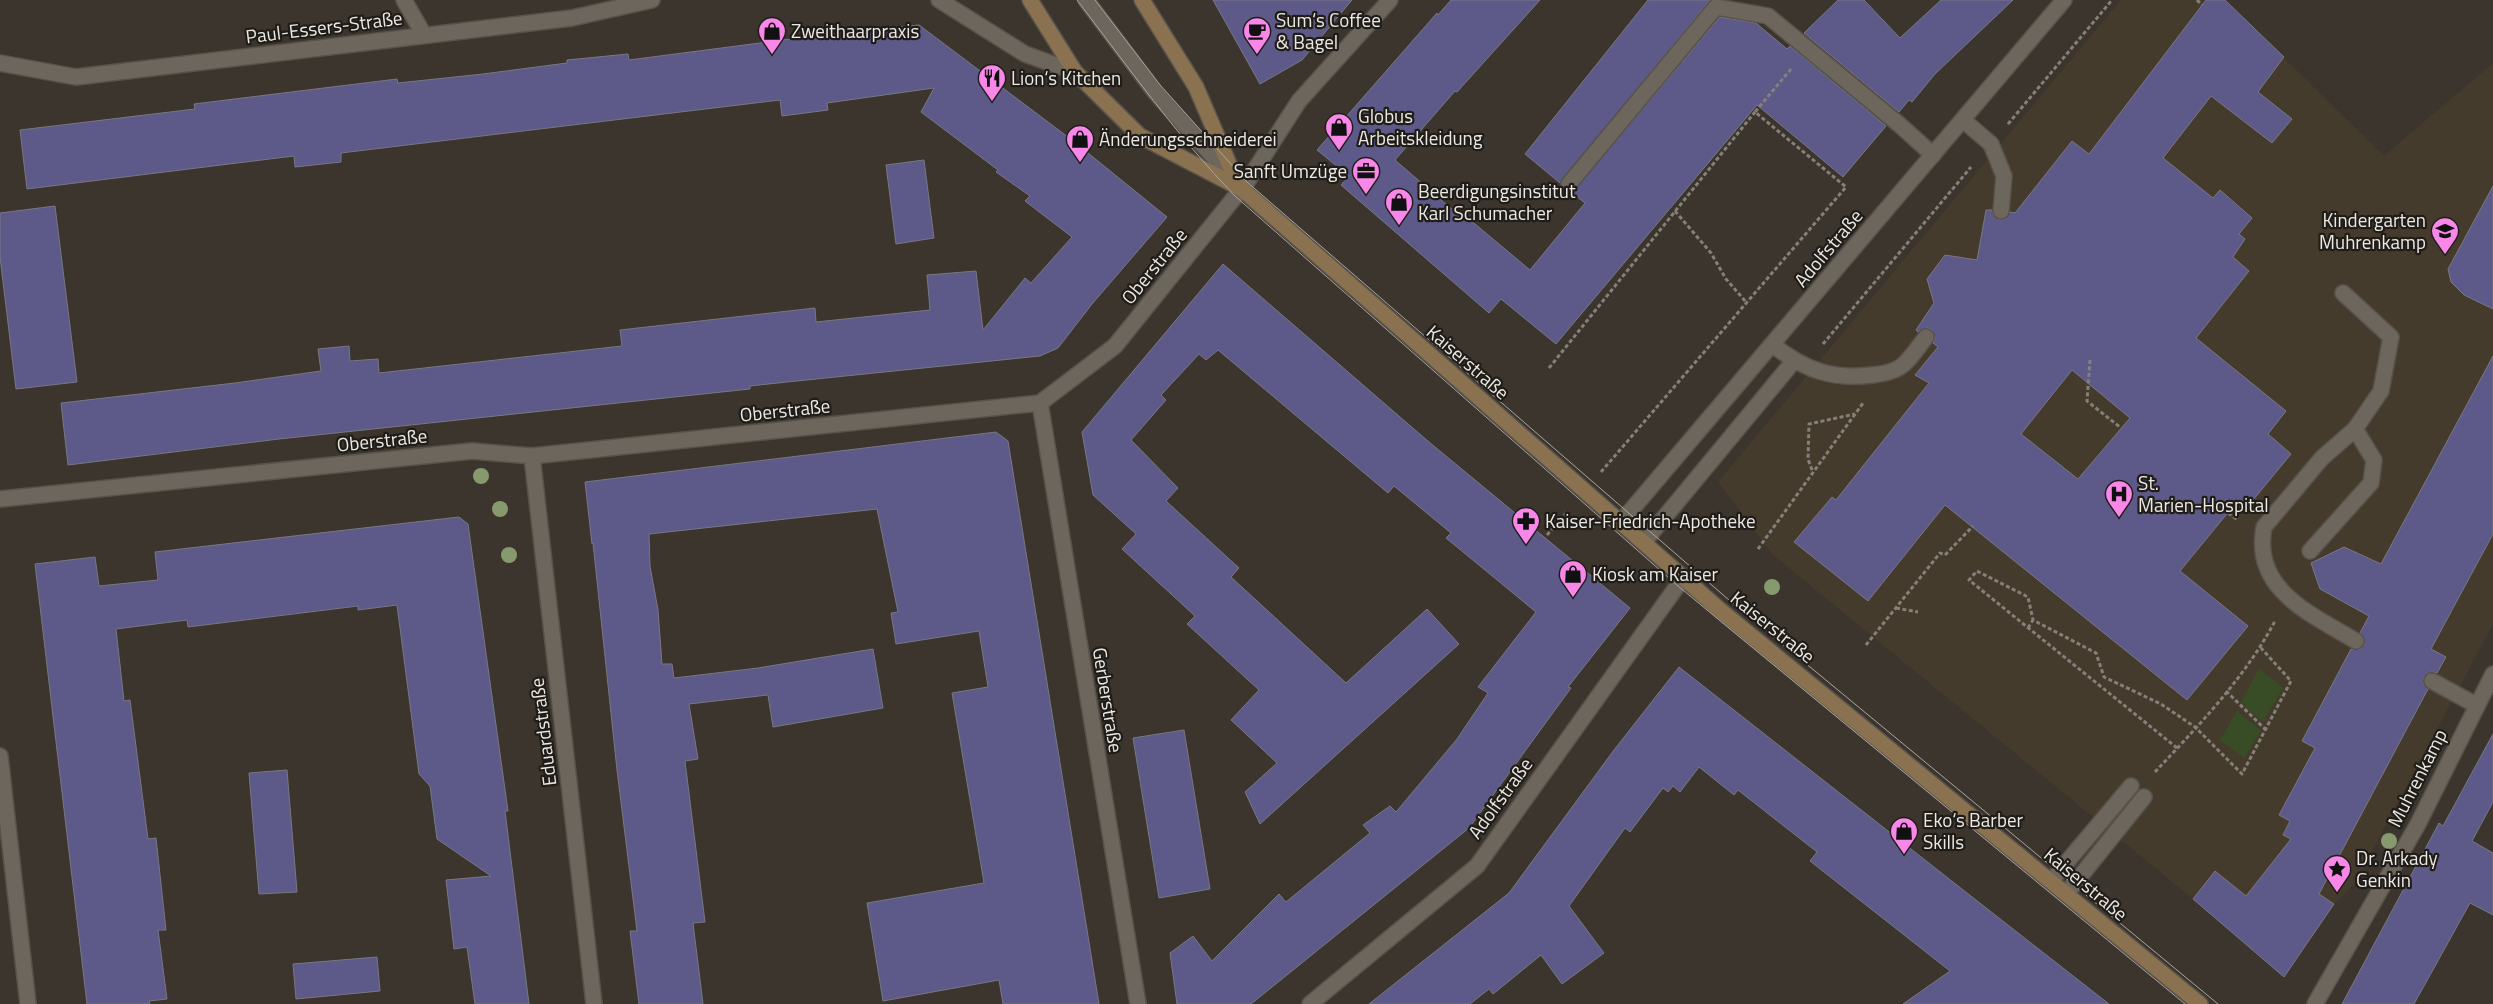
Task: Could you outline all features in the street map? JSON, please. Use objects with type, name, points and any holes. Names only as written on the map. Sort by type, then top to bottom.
[{"type":"main road","name":"Kaiserstraße","points":[[1030,0],[1075,72],[1140,136],[1242,189],[1622,522],[1683,578],[2200,1004]]},
{"type":"main road","name":"Kaiserstraße","points":[[1142,0],[1196,87],[1229,164],[1242,189]]},
{"type":"street","points":[[404,0],[424,36]]},
{"type":"street","name":"Paul-Essers-Straße","points":[[0,63],[76,77],[572,18],[652,0]]},
{"type":"street","points":[[939,0],[1025,54],[1075,72]]},
{"type":"street","points":[[1086,0],[1155,92],[1242,189]]},
{"type":"street","name":"Oberstraße","points":[[0,499],[472,451],[532,456],[1040,403],[1115,346],[1242,189],[1299,101],[1390,0]]},
{"type":"street","name":"Adolfstraße","points":[[1622,522],[1773,346],[2064,0]]},
{"type":"street","points":[[1569,184],[1716,8],[1768,16],[1901,126],[1933,155]]},
{"type":"street","points":[[1963,120],[1990,144],[2004,176],[2000,211]]},
{"type":"street","points":[[2343,293],[2391,337],[2380,391],[2355,429],[2322,458],[2264,527],[2262,539],[2267,568],[2275,586],[2301,609],[2356,641]]},
{"type":"street","points":[[1773,346],[1793,362],[1832,376],[1853,377],[1884,374],[1903,366],[1926,338]]},
{"type":"street","points":[[1644,542],[1793,362]]},
{"type":"street","name":"Gerberstraße","points":[[1040,403],[1138,1004]]},
{"type":"street","points":[[2310,551],[2371,483],[2374,460],[2355,429]]},
{"type":"street","name":"Eduardstraße","points":[[532,456],[594,1004]]},
{"type":"street","name":"Adolfstraße","points":[[1310,1004],[1477,866],[1683,578]]},
{"type":"street","name":"Muhrenkamp","points":[[2315,1004],[2418,824],[2493,674]]},
{"type":"street","points":[[2432,681],[2476,705]]},
{"type":"street","points":[[0,756],[28,1004]]},
{"type":"street","points":[[2051,881],[2131,786]]},
{"type":"street","points":[[2066,894],[2144,796]]},
{"type":"path","points":[[1793,362],[1828,342],[1990,144],[2112,0]]},
{"type":"path","points":[[2197,0],[2202,5]]},
{"type":"path","points":[[1549,368],[1808,49]]},
{"type":"path","points":[[1547,534],[1846,187],[1755,112]]},
{"type":"path","points":[[1675,211],[1711,253],[1726,279],[1746,302]]},
{"type":"path","points":[[2090,360],[2087,401],[2121,428]]},
{"type":"path","points":[[1758,548],[1884,374]]},
{"type":"path","points":[[1812,471],[1808,458],[1809,424],[1855,414]]},
{"type":"path","points":[[1866,645],[1940,553],[1945,555],[1973,526]]},
{"type":"path","points":[[2028,628],[2033,620],[2028,597],[1977,571],[1969,580],[2098,685],[2177,748]]},
{"type":"path","points":[[2151,777],[2261,648],[2277,617],[2285,594]]},
{"type":"path","points":[[1896,608],[1918,612]]},
{"type":"path","points":[[2033,620],[2096,653],[2104,677],[2161,704],[2195,727],[2242,774],[2292,681],[2261,648]]},
{"type":"path","points":[[2098,685],[2104,677]]},
{"type":"path","points":[[2226,691],[2266,730]]},
{"type":"shaded area","name":"St. Marien-Hospital","points":[[2121,0],[2225,0],[2384,156],[2493,63],[2493,624],[2355,883],[2334,904],[2284,977],[2193,899],[1772,554],[1718,482]]},
{"type":"green space","points":[[2259,668],[2283,688],[2263,722],[2241,703]]},
{"type":"green space","points":[[2237,711],[2261,731],[2244,758],[2220,740]]},
{"type":"building","points":[[1213,0],[1352,0],[1302,60],[1260,84]]},
{"type":"building","points":[[1451,0],[1540,0],[1457,92],[1455,91],[1395,160],[1454,211],[1456,208],[1530,270],[1585,203],[1572,193],[1720,17],[1756,23],[1787,49],[1790,46],[1886,126],[1843,177],[1757,105],[1556,344],[1501,299],[1489,313],[1341,185],[1349,176],[1317,150],[1437,13],[1438,15]]},
{"type":"building","points":[[1648,0],[1710,0],[1560,183],[1525,154]]},
{"type":"building","points":[[1838,0],[1864,0],[1900,38],[1941,0],[2013,0],[1935,74],[1912,102],[1909,100],[1899,112],[1804,33]]},
{"type":"building","points":[[2206,0],[2225,0],[2284,57],[2258,92],[2292,119],[2272,143],[2211,96],[2163,158],[2213,198],[2220,190],[2252,218],[2239,234],[2245,239],[2233,257],[2249,271],[2196,338],[2286,411],[2268,434],[2291,454],[2244,511],[2235,504],[2180,571],[2248,626],[2187,700],[1945,505],[1868,601],[1794,542],[1832,497],[1836,500],[1929,383],[1915,375],[1938,347],[1933,343],[1935,338],[1932,330],[1927,328],[1918,332],[1916,330],[1934,303],[1927,279],[1945,255],[1977,260],[1986,210],[1992,210],[1993,215],[2000,220],[2005,219],[2010,212],[2015,213],[2072,141],[2089,154]],"holes":[[[2072,370],[2130,418],[2078,479],[2021,434]]]},
{"type":"building","points":[[919,25],[1072,140],[1167,217],[1092,304],[1058,348],[1040,356],[750,386],[750,389],[279,439],[68,465],[61,403],[321,371],[318,349],[349,346],[350,361],[378,359],[379,373],[622,346],[620,330],[815,308],[816,322],[930,310],[927,275],[976,271],[983,330],[1025,278],[1031,283],[1072,237],[1025,201],[1030,196],[996,172],[998,170],[921,112],[934,88],[827,103],[828,110],[782,116],[780,100],[341,153],[341,162],[295,167],[294,156],[27,189],[20,130],[195,109],[194,104],[397,79],[398,83],[483,74],[567,63],[567,60],[628,54],[629,60],[852,31]]},
{"type":"building","points":[[924,160],[934,238],[896,244],[886,165]]},
{"type":"building","points":[[2493,186],[2493,309],[2464,295],[2451,282],[2448,269]]},
{"type":"building","points":[[55,206],[77,382],[16,389],[0,257],[0,213]]},
{"type":"building","points":[[1223,264],[1429,442],[1630,608],[1568,687],[1571,688],[1469,828],[1251,1004],[1177,1004],[1170,953],[1193,936],[1212,961],[1279,894],[1286,902],[1370,833],[1363,825],[1390,806],[1396,812],[1457,739],[1488,693],[1478,687],[1536,612],[1446,538],[1451,533],[1394,486],[1388,493],[1218,350],[1206,360],[1199,354],[1161,395],[1166,400],[1131,440],[1178,488],[1166,501],[1239,568],[1231,577],[1346,683],[1427,609],[1459,644],[1260,824],[1245,792],[1277,763],[1231,720],[1259,690],[1187,624],[1195,616],[1122,549],[1136,534],[1093,495],[1082,432]]},
{"type":"building","points":[[2493,356],[2493,534],[2431,649],[2446,657],[2437,673],[2431,672],[2424,677],[2424,685],[2428,689],[2319,894],[2334,904],[2284,977],[2193,899],[2215,871],[2246,896],[2291,839],[2283,835],[2290,821],[2279,815],[2315,748],[2302,741],[2351,649],[2360,649],[2364,645],[2364,637],[2360,633],[2369,616],[2320,589],[2311,563],[2344,547],[2381,564]]},
{"type":"building","points":[[996,432],[1008,441],[1099,1004],[1003,1004],[999,980],[883,1001],[867,903],[984,883],[952,693],[988,687],[979,631],[896,644],[891,613],[898,612],[877,509],[649,534],[650,566],[658,610],[662,664],[672,664],[674,678],[758,668],[873,649],[883,708],[773,727],[768,695],[689,704],[698,759],[685,761],[705,922],[693,923],[703,1004],[639,1004],[630,931],[637,931],[585,482]]},
{"type":"building","points":[[459,517],[468,524],[508,811],[505,811],[529,1004],[475,1004],[467,947],[454,949],[446,880],[491,876],[437,839],[430,786],[419,774],[397,605],[358,610],[358,606],[188,627],[187,620],[116,629],[124,701],[130,700],[148,839],[156,838],[166,930],[158,930],[167,999],[149,1001],[150,1004],[87,1004],[35,564],[95,557],[99,586],[158,580],[155,552]]},
{"type":"building","points":[[1679,667],[2109,1004],[1903,1004],[1950,971],[1810,861],[1817,852],[1738,790],[1734,795],[1699,767],[1680,792],[1673,786],[1668,792],[1663,788],[1630,832],[1625,828],[1569,906],[1604,953],[1562,984],[1541,955],[1493,994],[1489,989],[1470,1004],[1369,1004],[1509,893],[1614,750]]},
{"type":"building","points":[[1184,730],[1210,889],[1159,898],[1133,738]]},
{"type":"building","points":[[2493,734],[2493,802],[2472,841],[2493,853],[2493,915],[2470,903],[2414,1004],[2342,1004],[2439,823],[2443,826]]},
{"type":"building","points":[[287,770],[297,892],[259,894],[249,773]]},
{"type":"building","points":[[377,957],[380,991],[296,999],[293,964]]},
{"type":"tram line","points":[[1077,0],[1173,125],[1235,196],[1678,586],[2185,1004]]},
{"type":"tram line","points":[[1095,0],[1160,85],[1247,182],[1729,600],[2218,1004]]},
{"type":"place","name":"Zweithaarpraxis","points":[[772,55]]},
{"type":"place","name":"Sum‘s Coffee & Bagel","points":[[1257,55]]},
{"type":"place","name":"Lion‘s Kitchen","points":[[992,102]]},
{"type":"place","name":"Globus Arbeitskleidung","points":[[1339,151]]},
{"type":"place","name":"Änderungsschneiderei","points":[[1080,163]]},
{"type":"place","name":"Sanft Umzüge","points":[[1366,195]]},
{"type":"place","name":"Beerdigungsinstitut Karl Schumacher","points":[[1399,226]]},
{"type":"place","name":"Kindergarten Muhrenkamp","points":[[2445,255]]},
{"type":"place","name":"St. Marien-Hospital","points":[[2119,518]]},
{"type":"place","name":"Kaiser-Friedrich-Apotheke","points":[[1526,545]]},
{"type":"place","name":"Kiosk am Kaiser","points":[[1573,598]]},
{"type":"place","name":"Eko‘s Barber Skills","points":[[1904,855]]},
{"type":"place","name":"Dr. Arkady Genkin","points":[[2337,893]]}]
